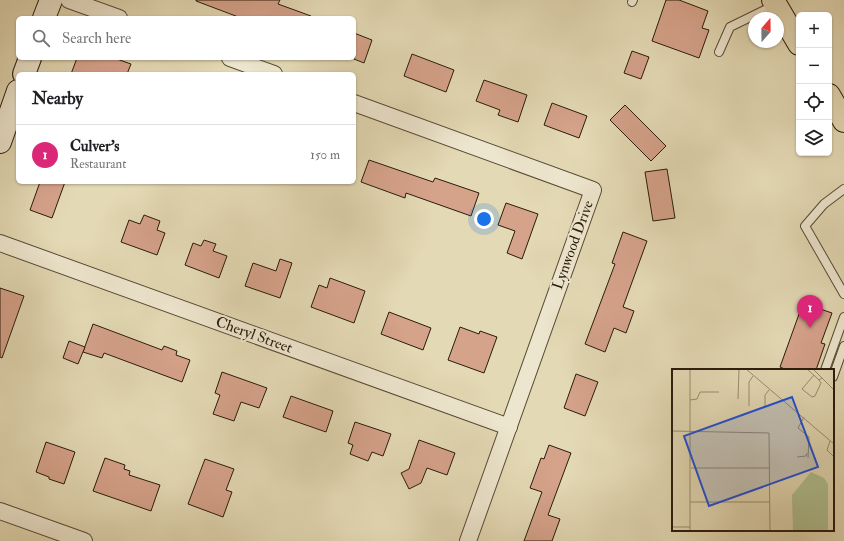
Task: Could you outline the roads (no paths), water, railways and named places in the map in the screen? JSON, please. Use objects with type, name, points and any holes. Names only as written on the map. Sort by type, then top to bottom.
[{"type":"highway","points":[[775,2],[796,39]]},
{"type":"highway","points":[[832,100],[844,121]]},
{"type":"street","points":[[45,16],[51,0]]},
{"type":"street","points":[[70,0],[114,16]]},
{"type":"street","points":[[25,72],[29,60]]},
{"type":"street","points":[[236,60],[268,72]]},
{"type":"street","points":[[0,142],[16,97]]},
{"type":"street","name":"Lynwood Drive","points":[[356,104],[593,190],[468,541]]},
{"type":"street","name":"Cheryl Street","points":[[0,243],[509,428]]},
{"type":"street","points":[[0,511],[84,541]]},
{"type":"lane","points":[[719,52],[730,27],[775,2]]},
{"type":"lane","points":[[844,189],[824,204],[805,226],[844,294]]},
{"type":"lane","points":[[825,369],[844,317]]},
{"type":"lane","points":[[834,375],[844,346]]},
{"type":"place","name":"Culver's","points":[[810,328]]}]
